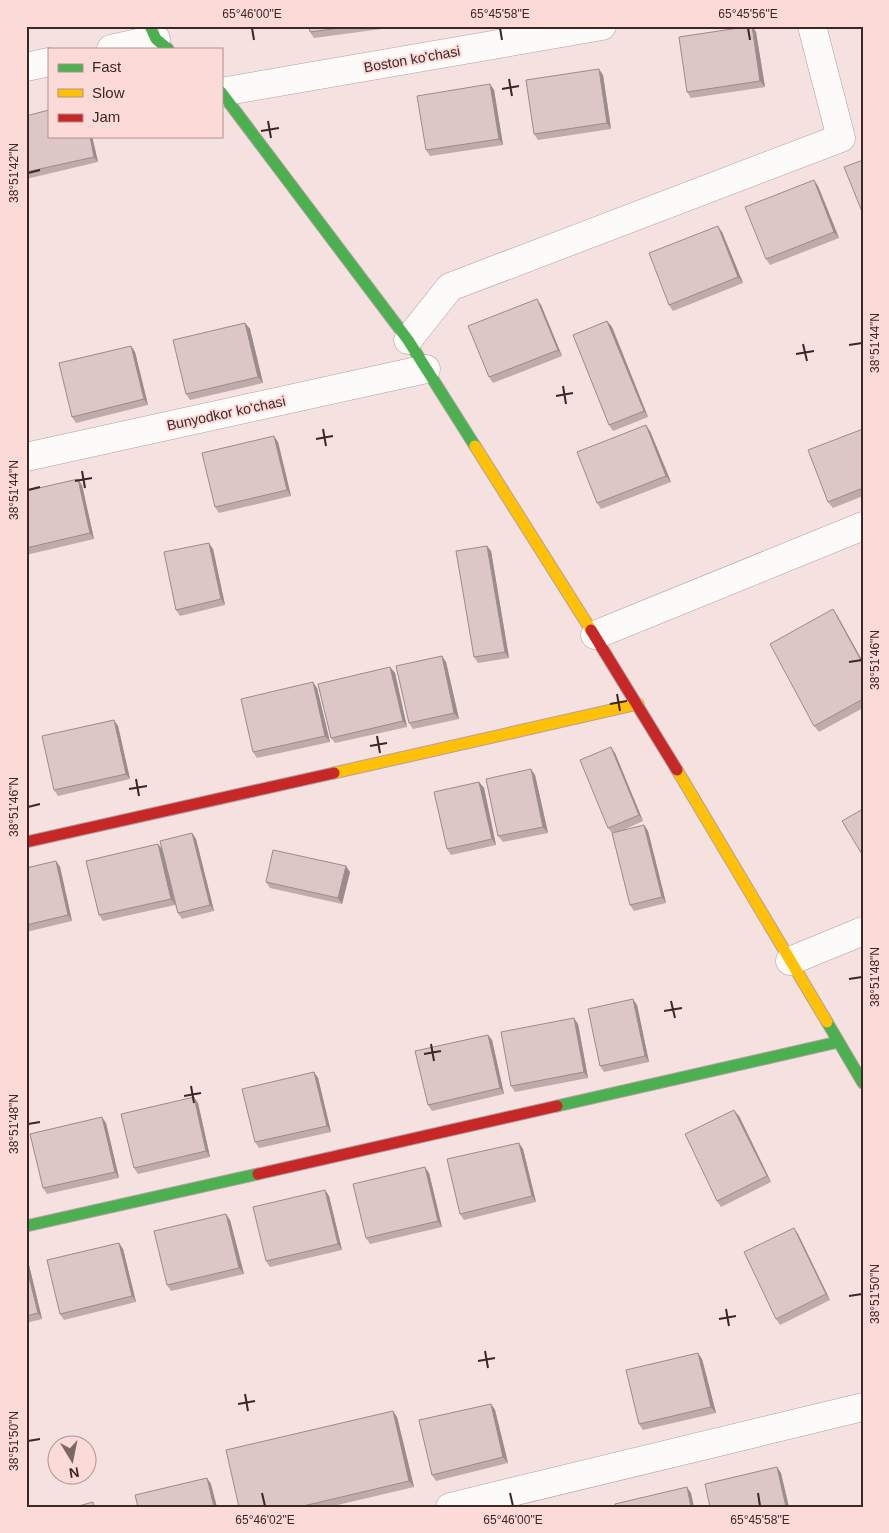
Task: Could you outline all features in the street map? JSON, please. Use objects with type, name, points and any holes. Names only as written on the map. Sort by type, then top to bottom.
[{"type":"street","name":"Boston ko'chasi","points":[[222,92],[602,26]]},
{"type":"street","points":[[408,340],[450,287],[841,138],[812,26]]},
{"type":"street","points":[[115,48],[158,38]]},
{"type":"street","points":[[26,67],[48,62]]},
{"type":"street","points":[[222,93],[408,340],[638,704],[863,1083]]},
{"type":"street","name":"Bunyodkor ko'chasi","points":[[26,457],[426,369]]},
{"type":"street","points":[[595,635],[863,526]]},
{"type":"street","points":[[26,842],[638,704]]},
{"type":"street","points":[[790,960],[863,931]]},
{"type":"street","points":[[26,1226],[838,1042]]},
{"type":"street","points":[[450,1507],[863,1407]]},
{"type":"building","points":[[309,26],[355,26],[310,32]]},
{"type":"building","points":[[752,26],[760,81],[687,92],[679,37]]},
{"type":"building","points":[[599,69],[607,123],[534,134],[526,80]]},
{"type":"building","points":[[490,84],[499,139],[426,150],[417,96]]},
{"type":"building","points":[[48,110],[48,138],[90,138],[94,157],[26,172],[26,116]]},
{"type":"building","points":[[863,160],[863,214],[844,167]]},
{"type":"building","points":[[814,180],[834,232],[766,259],[745,207]]},
{"type":"building","points":[[718,226],[738,277],[669,305],[649,253]]},
{"type":"building","points":[[537,299],[558,350],[489,377],[468,326]]},
{"type":"building","points":[[607,321],[644,411],[609,425],[573,335]]},
{"type":"building","points":[[245,323],[258,377],[186,394],[173,340]]},
{"type":"building","points":[[131,346],[144,399],[72,417],[59,363]]},
{"type":"building","points":[[646,425],[666,476],[597,503],[577,452]]},
{"type":"building","points":[[863,429],[863,488],[828,502],[808,450]]},
{"type":"building","points":[[274,436],[287,490],[215,507],[202,453]]},
{"type":"building","points":[[78,479],[90,533],[26,548],[26,491]]},
{"type":"building","points":[[209,543],[221,599],[176,610],[164,552]]},
{"type":"building","points":[[487,546],[505,652],[474,657],[456,551]]},
{"type":"building","points":[[833,609],[863,664],[863,699],[814,726],[770,644]]},
{"type":"building","points":[[442,656],[454,713],[409,723],[396,666]]},
{"type":"building","points":[[390,667],[403,721],[331,738],[318,684]]},
{"type":"building","points":[[313,682],[325,736],[253,752],[241,699]]},
{"type":"building","points":[[114,720],[126,774],[54,790],[42,736]]},
{"type":"building","points":[[611,747],[639,815],[608,828],[580,760]]},
{"type":"building","points":[[531,769],[543,827],[498,836],[486,779]]},
{"type":"building","points":[[479,782],[492,839],[447,849],[434,792]]},
{"type":"building","points":[[863,809],[863,856],[842,821]]},
{"type":"building","points":[[644,825],[662,897],[630,905],[612,833]]},
{"type":"building","points":[[192,833],[210,905],[178,913],[160,841]]},
{"type":"building","points":[[158,844],[171,899],[99,915],[86,861]]},
{"type":"building","points":[[273,850],[346,866],[338,898],[266,882]]},
{"type":"building","points":[[56,861],[68,915],[26,925],[26,868]]},
{"type":"building","points":[[633,999],[645,1056],[600,1066],[588,1009]]},
{"type":"building","points":[[574,1018],[584,1072],[511,1086],[501,1032]]},
{"type":"building","points":[[488,1035],[500,1088],[428,1105],[415,1051]]},
{"type":"building","points":[[314,1072],[327,1126],[255,1142],[242,1089]]},
{"type":"building","points":[[194,1097],[206,1151],[134,1168],[121,1114]]},
{"type":"building","points":[[734,1110],[767,1176],[717,1201],[685,1134]]},
{"type":"building","points":[[102,1117],[115,1172],[43,1188],[30,1134]]},
{"type":"building","points":[[519,1143],[532,1196],[460,1214],[447,1159]]},
{"type":"building","points":[[425,1167],[438,1221],[366,1238],[353,1184]]},
{"type":"building","points":[[325,1190],[338,1244],[266,1261],[253,1207]]},
{"type":"building","points":[[226,1214],[239,1268],[167,1285],[154,1231]]},
{"type":"building","points":[[794,1228],[826,1294],[776,1319],[744,1252]]},
{"type":"building","points":[[119,1243],[132,1296],[60,1314],[47,1260]]},
{"type":"building","points":[[26,1265],[38,1313],[26,1316]]},
{"type":"building","points":[[698,1353],[711,1407],[639,1424],[626,1370]]},
{"type":"building","points":[[491,1404],[503,1457],[432,1475],[419,1420]]},
{"type":"building","points":[[393,1411],[409,1481],[299,1507],[239,1507],[226,1450]]},
{"type":"building","points":[[777,1467],[786,1507],[710,1507],[705,1484]]},
{"type":"building","points":[[207,1478],[214,1507],[138,1507],[135,1495]]},
{"type":"building","points":[[687,1487],[691,1507],[615,1507],[615,1504]]},
{"type":"building","points":[[93,1502],[94,1507],[75,1507]]},
{"type":"traffic: fast","points":[[150,26],[156,39],[167,48]]},
{"type":"traffic: fast","points":[[222,93],[408,340],[475,446]]},
{"type":"traffic: fast","points":[[827,1022],[863,1083]]},
{"type":"traffic: fast","points":[[557,1106],[838,1042]]},
{"type":"traffic: fast","points":[[26,1226],[258,1174]]},
{"type":"traffic: slow","points":[[475,446],[591,630]]},
{"type":"traffic: slow","points":[[334,773],[638,704]]},
{"type":"traffic: slow","points":[[677,770],[827,1022]]},
{"type":"traffic: jam","points":[[591,630],[677,770]]},
{"type":"traffic: jam","points":[[26,842],[334,773]]},
{"type":"traffic: jam","points":[[258,1174],[557,1106]]}]
